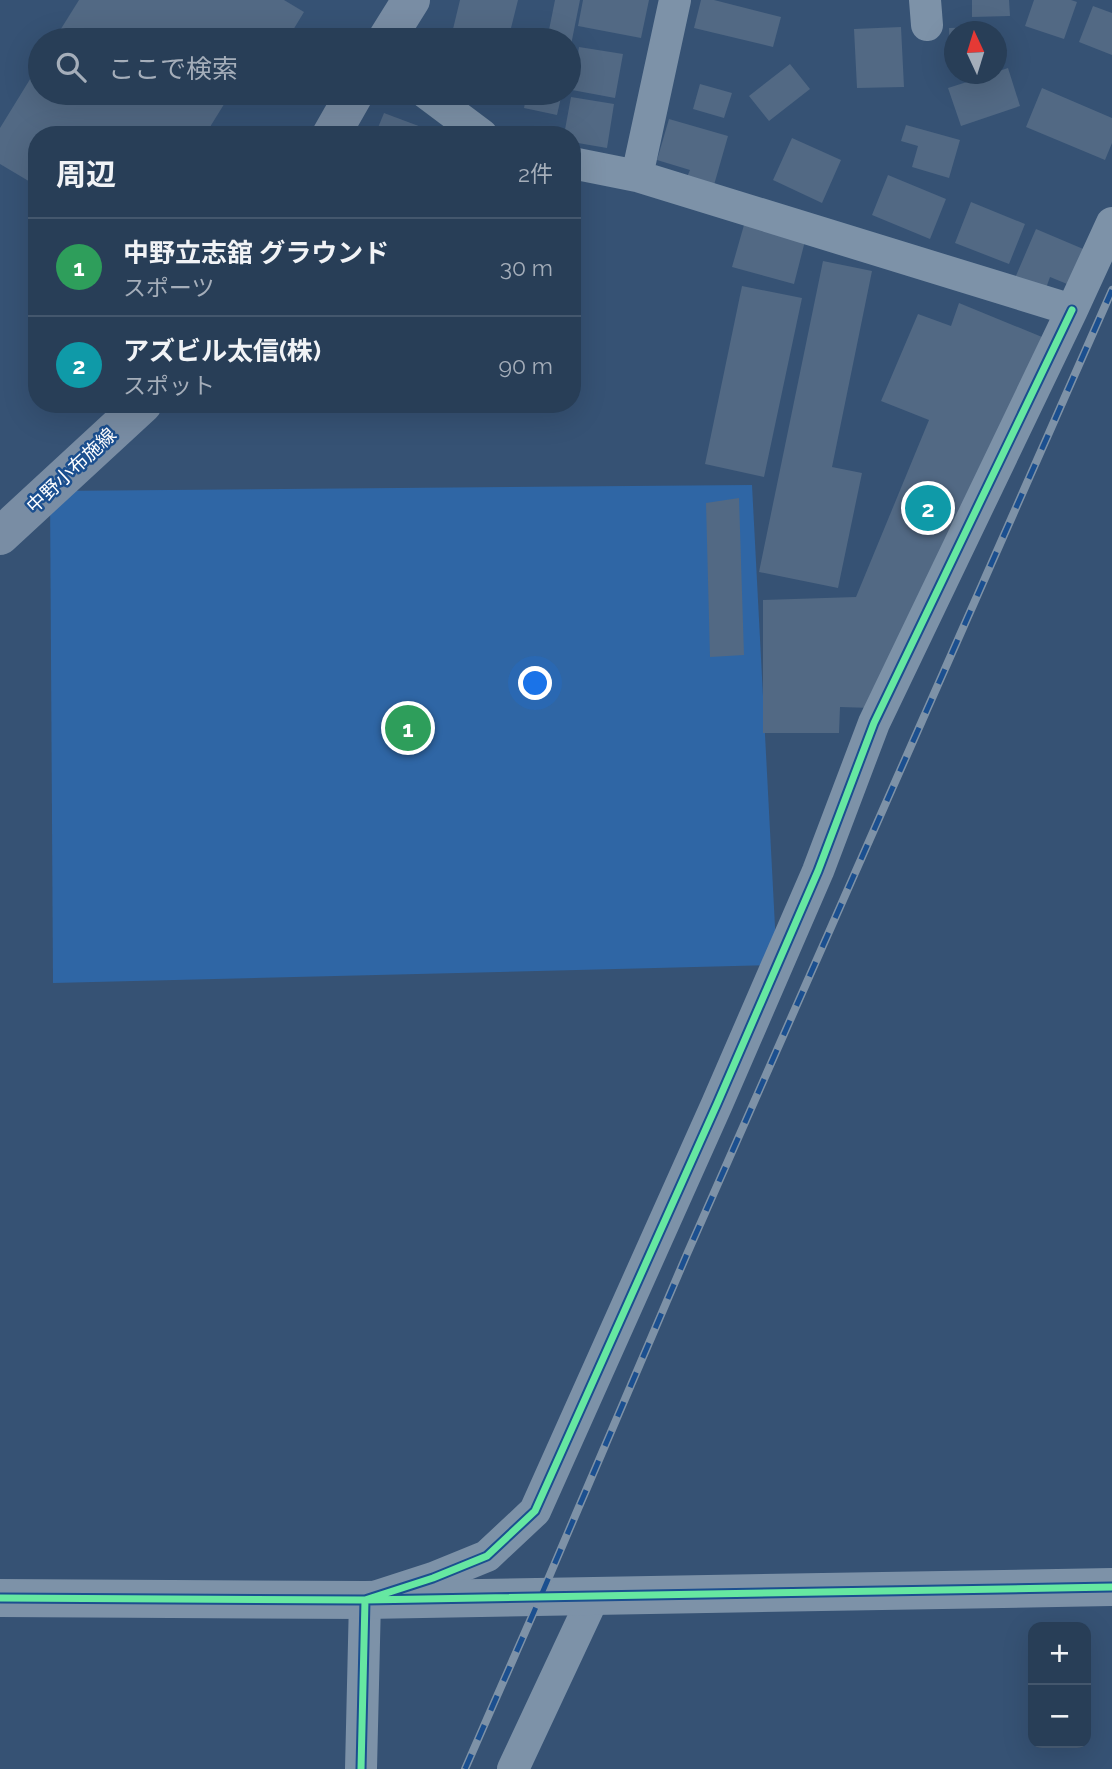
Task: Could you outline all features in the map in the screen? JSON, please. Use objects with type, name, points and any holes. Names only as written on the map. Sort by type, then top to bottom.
[{"type":"main road","points":[[394,28],[411,0]]},
{"type":"main road","points":[[336,126],[348,105]]},
{"type":"main road","name":"中野小布施線","points":[[0,536],[133,413]]},
{"type":"street","points":[[637,176],[675,0]]},
{"type":"street","points":[[442,105],[470,126]]},
{"type":"street","points":[[581,165],[637,176],[1072,310]]},
{"type":"street","points":[[365,1600],[433,1578],[487,1556],[535,1511],[818,871],[874,723],[1112,223]]},
{"type":"street","points":[[0,1598],[365,1600],[1112,1587]]},
{"type":"street","points":[[513,1769],[594,1596]]},
{"type":"street","points":[[361,1769],[365,1600]]},
{"type":"shaded area","points":[[752,485],[777,965],[53,983],[50,491]]},
{"type":"building","points":[[79,0],[284,0],[304,12],[294,28],[62,28]]},
{"type":"building","points":[[460,0],[518,0],[511,28],[453,28]]},
{"type":"building","points":[[555,0],[580,0],[574,28],[549,28]]},
{"type":"building","points":[[583,0],[649,0],[641,38],[578,26]]},
{"type":"building","points":[[701,0],[714,0],[781,17],[773,47],[694,28]]},
{"type":"building","points":[[972,0],[1009,0],[1010,16],[972,17]]},
{"type":"building","points":[[1034,0],[1077,2],[1064,39],[1025,26]]},
{"type":"building","points":[[1093,6],[1112,13],[1112,55],[1079,42]]},
{"type":"building","points":[[901,27],[904,87],[857,88],[854,29]]},
{"type":"building","points":[[581,47],[623,54],[615,98],[581,92]]},
{"type":"building","points":[[790,64],[810,89],[769,121],[749,96]]},
{"type":"building","points":[[1007,68],[1020,106],[961,126],[948,88],[961,84],[1007,84]]},
{"type":"building","points":[[28,82],[28,105],[224,105],[211,126],[28,126],[28,181],[0,164],[0,128]]},
{"type":"building","points":[[700,84],[732,93],[724,118],[693,109]]},
{"type":"building","points":[[1042,88],[1112,118],[1112,143],[1105,160],[1026,127]]},
{"type":"building","points":[[581,99],[614,104],[607,148],[581,144],[581,126],[566,126],[570,105],[581,105]]},
{"type":"building","points":[[525,105],[559,105],[557,115],[524,108]]},
{"type":"building","points":[[384,113],[419,126],[379,126]]},
{"type":"building","points":[[669,119],[728,136],[714,185],[687,177],[690,170],[657,160]]},
{"type":"building","points":[[906,125],[960,140],[949,178],[912,167],[918,146],[901,141]]},
{"type":"building","points":[[792,138],[841,160],[822,203],[773,180]]},
{"type":"building","points":[[888,175],[946,199],[930,239],[872,215]]},
{"type":"building","points":[[971,202],[1025,224],[1009,264],[955,243]]},
{"type":"building","points":[[744,225],[805,241],[794,284],[732,267]]},
{"type":"building","points":[[1036,229],[1088,251],[1072,286],[1050,277],[1045,291],[1015,278]]},
{"type":"building","points":[[823,261],[872,271],[832,467],[862,473],[838,588],[759,572]]},
{"type":"building","points":[[742,286],[802,298],[764,477],[705,464]]},
{"type":"building","points":[[959,303],[1042,337],[872,708],[840,707],[839,733],[763,733],[763,600],[856,597],[929,420],[881,401],[918,314],[951,326]]},
{"type":"building","points":[[739,498],[744,655],[710,657],[706,503]]},
{"type":"railway","points":[[465,1769],[687,1254],[1112,290]]},
{"type":"cycle path","points":[[361,1769],[365,1600],[433,1578],[487,1556],[535,1511],[818,871],[874,723],[1072,310]]},
{"type":"cycle path","points":[[0,1598],[365,1600],[1112,1587]]},
{"type":"place","name":"アズビル太信(株)","points":[[928,508]]},
{"type":"place","name":"中野立志舘 グラウンド","points":[[408,728]]}]
